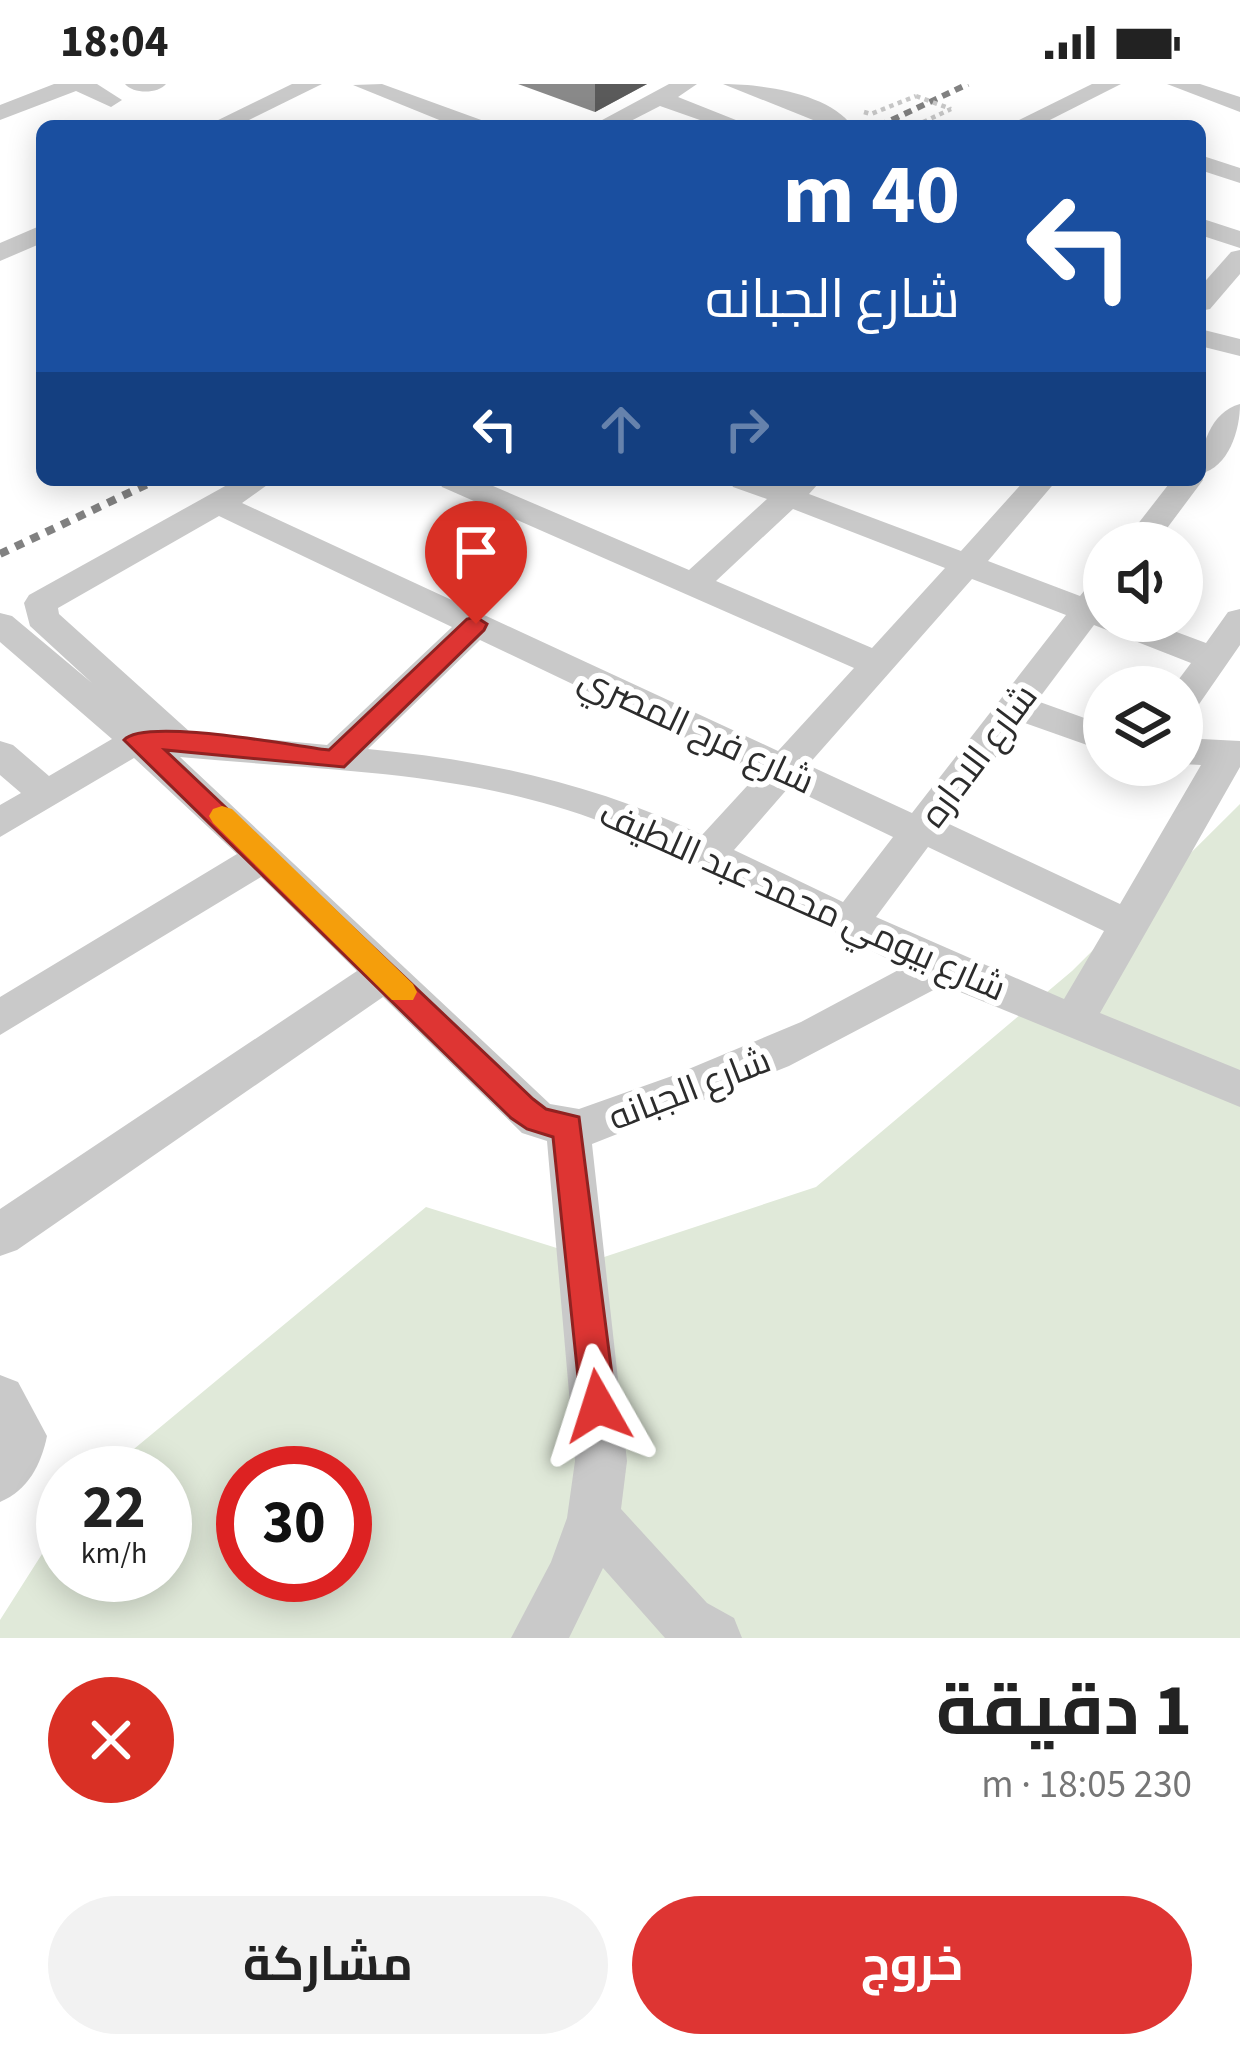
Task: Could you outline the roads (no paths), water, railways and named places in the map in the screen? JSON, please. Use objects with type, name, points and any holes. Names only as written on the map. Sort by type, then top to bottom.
[{"type":"street","points":[[0,112],[77,84],[111,100]]},
{"type":"street","points":[[136,84],[155,84]]},
{"type":"street","points":[[245,84],[276,100]]},
{"type":"street","points":[[615,120],[686,84]]},
{"type":"street","points":[[734,84],[842,120]]},
{"type":"street","points":[[1033,120],[1111,84]]},
{"type":"street","points":[[1178,84],[1240,105]]},
{"type":"street","points":[[286,120],[343,89]]},
{"type":"street","points":[[231,120],[276,100],[343,89],[454,120]]},
{"type":"street","points":[[659,98],[722,120]]},
{"type":"street","points":[[1053,111],[1079,120]]},
{"type":"street","points":[[1206,164],[1240,176]]},
{"type":"street","points":[[0,224],[36,208]]},
{"type":"street","points":[[1206,228],[1240,240]]},
{"type":"street","points":[[0,253],[36,236]]},
{"type":"street","points":[[1206,298],[1234,272]]},
{"type":"street","points":[[1206,339],[1240,348]]},
{"type":"street","points":[[1206,457],[1240,413]]},
{"type":"street","points":[[157,740],[38,611],[47,596],[248,486]]},
{"type":"street","points":[[468,486],[878,664]]},
{"type":"street","points":[[707,855],[964,566],[1028,486]]},
{"type":"street","points":[[1155,522],[1183,486]]},
{"type":"street","points":[[693,584],[796,489],[964,566],[1083,603]]},
{"type":"street","name":"شارع فرح المصري","points":[[215,502],[784,770],[1128,925]]},
{"type":"street","points":[[1203,672],[1240,620]]},
{"type":"street","points":[[334,760],[476,624]]},
{"type":"street","points":[[0,625],[157,740]]},
{"type":"street","name":"شارع الاداره","points":[[850,921],[1016,706],[1083,630]]},
{"type":"street","points":[[1177,642],[1213,658]]},
{"type":"street","points":[[1016,706],[1083,730]]},
{"type":"street","points":[[0,823],[46,794],[157,740]]},
{"type":"street","name":"شارع بيومي محمد عبد اللطيف","points":[[157,740],[490,776],[564,795],[638,821],[940,966],[1240,1089]]},
{"type":"street","name":"شارع الجبانه","points":[[157,740],[263,857],[538,1120],[568,1127],[599,1123],[806,1042],[940,966]]},
{"type":"street","points":[[1074,1020],[1233,753],[1203,752]]},
{"type":"street","points":[[0,754],[46,794]]},
{"type":"street","points":[[0,1018],[263,857]]},
{"type":"street","points":[[0,1235],[384,974]]},
{"type":"street","points":[[539,1638],[573,1576],[593,1518],[601,1461],[568,1127]]},
{"type":"street","points":[[0,1399],[21,1436],[18,1451],[0,1476]]},
{"type":"street","points":[[593,1518],[688,1622],[714,1638]]},
{"type":"railway","points":[[892,120],[968,84]]},
{"type":"railway","points":[[0,554],[143,486]]}]
